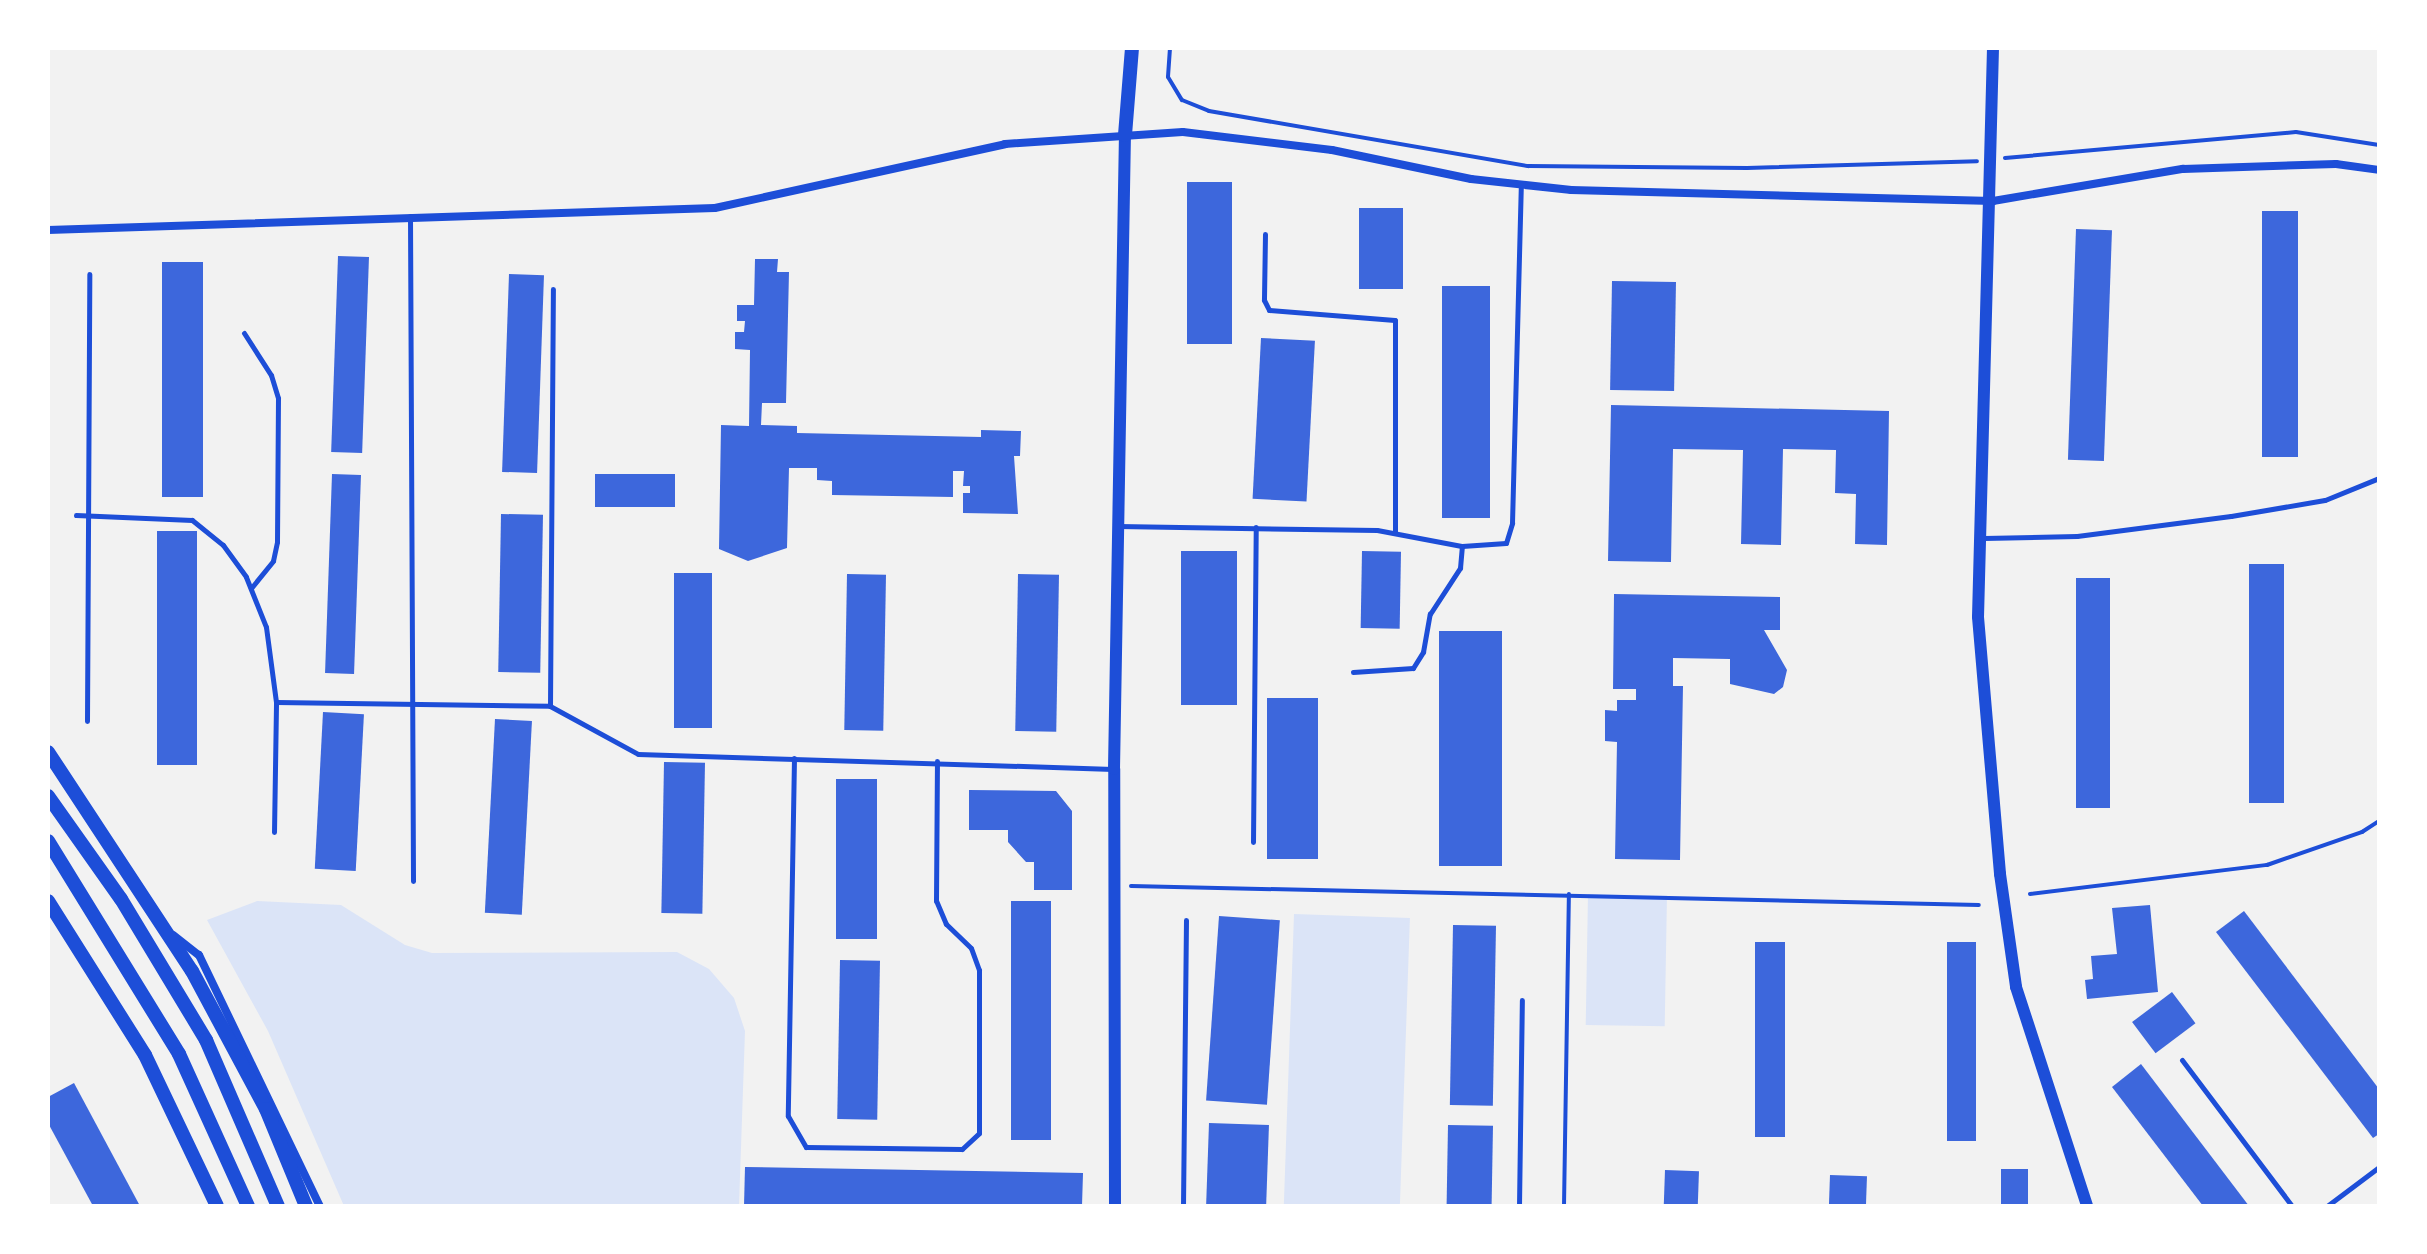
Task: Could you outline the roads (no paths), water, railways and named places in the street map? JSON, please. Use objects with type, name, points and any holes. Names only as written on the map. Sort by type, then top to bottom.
[{"type":"main road","points":[[1125,135],[1132,48]]},
{"type":"main road","points":[[48,752],[166,930],[266,1109],[306,1206]]},
{"type":"main road","points":[[48,796],[121,899],[206,1040],[278,1206]]},
{"type":"main road","points":[[48,841],[179,1054],[248,1206]]},
{"type":"main road","points":[[48,901],[145,1055],[217,1206]]},
{"type":"street","points":[[1993,48],[1993,201],[1984,538],[1978,617],[2000,874],[2016,987],[2087,1206]]},
{"type":"street","points":[[48,230],[410,215],[715,208],[1005,144],[1183,132],[1332,150],[1571,190],[1993,201],[2183,169],[2336,164],[2379,170]]},
{"type":"street","points":[[1115,1206],[1114,769],[1125,135]]},
{"type":"street","points":[[166,930],[199,955],[320,1206]]},
{"type":"lane","points":[[1117,526],[1256,527],[1395,533],[1462,546],[1506,543],[1512,523],[1521,184]]},
{"type":"lane","points":[[410,215],[413,881]]},
{"type":"lane","points":[[1265,234],[1264,300],[1269,310],[1395,320],[1395,533]]},
{"type":"lane","points":[[87,721],[89,274]]},
{"type":"lane","points":[[550,706],[553,289]]},
{"type":"lane","points":[[244,333],[271,375],[278,398],[277,542],[273,561],[251,588]]},
{"type":"lane","points":[[1984,538],[2077,536],[2231,516],[2325,500],[2379,478]]},
{"type":"lane","points":[[76,515],[192,520],[223,545],[251,588],[266,627],[276,702],[274,832]]},
{"type":"lane","points":[[1253,842],[1256,527]]},
{"type":"lane","points":[[1353,672],[1413,668],[1423,652],[1430,614],[1460,568],[1462,546]]},
{"type":"lane","points":[[276,702],[550,706],[638,754],[937,761],[1114,769]]},
{"type":"lane","points":[[794,758],[788,1116],[806,1147],[962,1149],[979,1133],[979,970],[971,948],[946,924],[936,901],[937,761]]},
{"type":"lane","points":[[1183,1206],[1186,920]]},
{"type":"lane","points":[[1519,1206],[1522,1000]]},
{"type":"lane","points":[[2182,1060],[2292,1206]]},
{"type":"lane","points":[[2327,1206],[2379,1167]]}]
